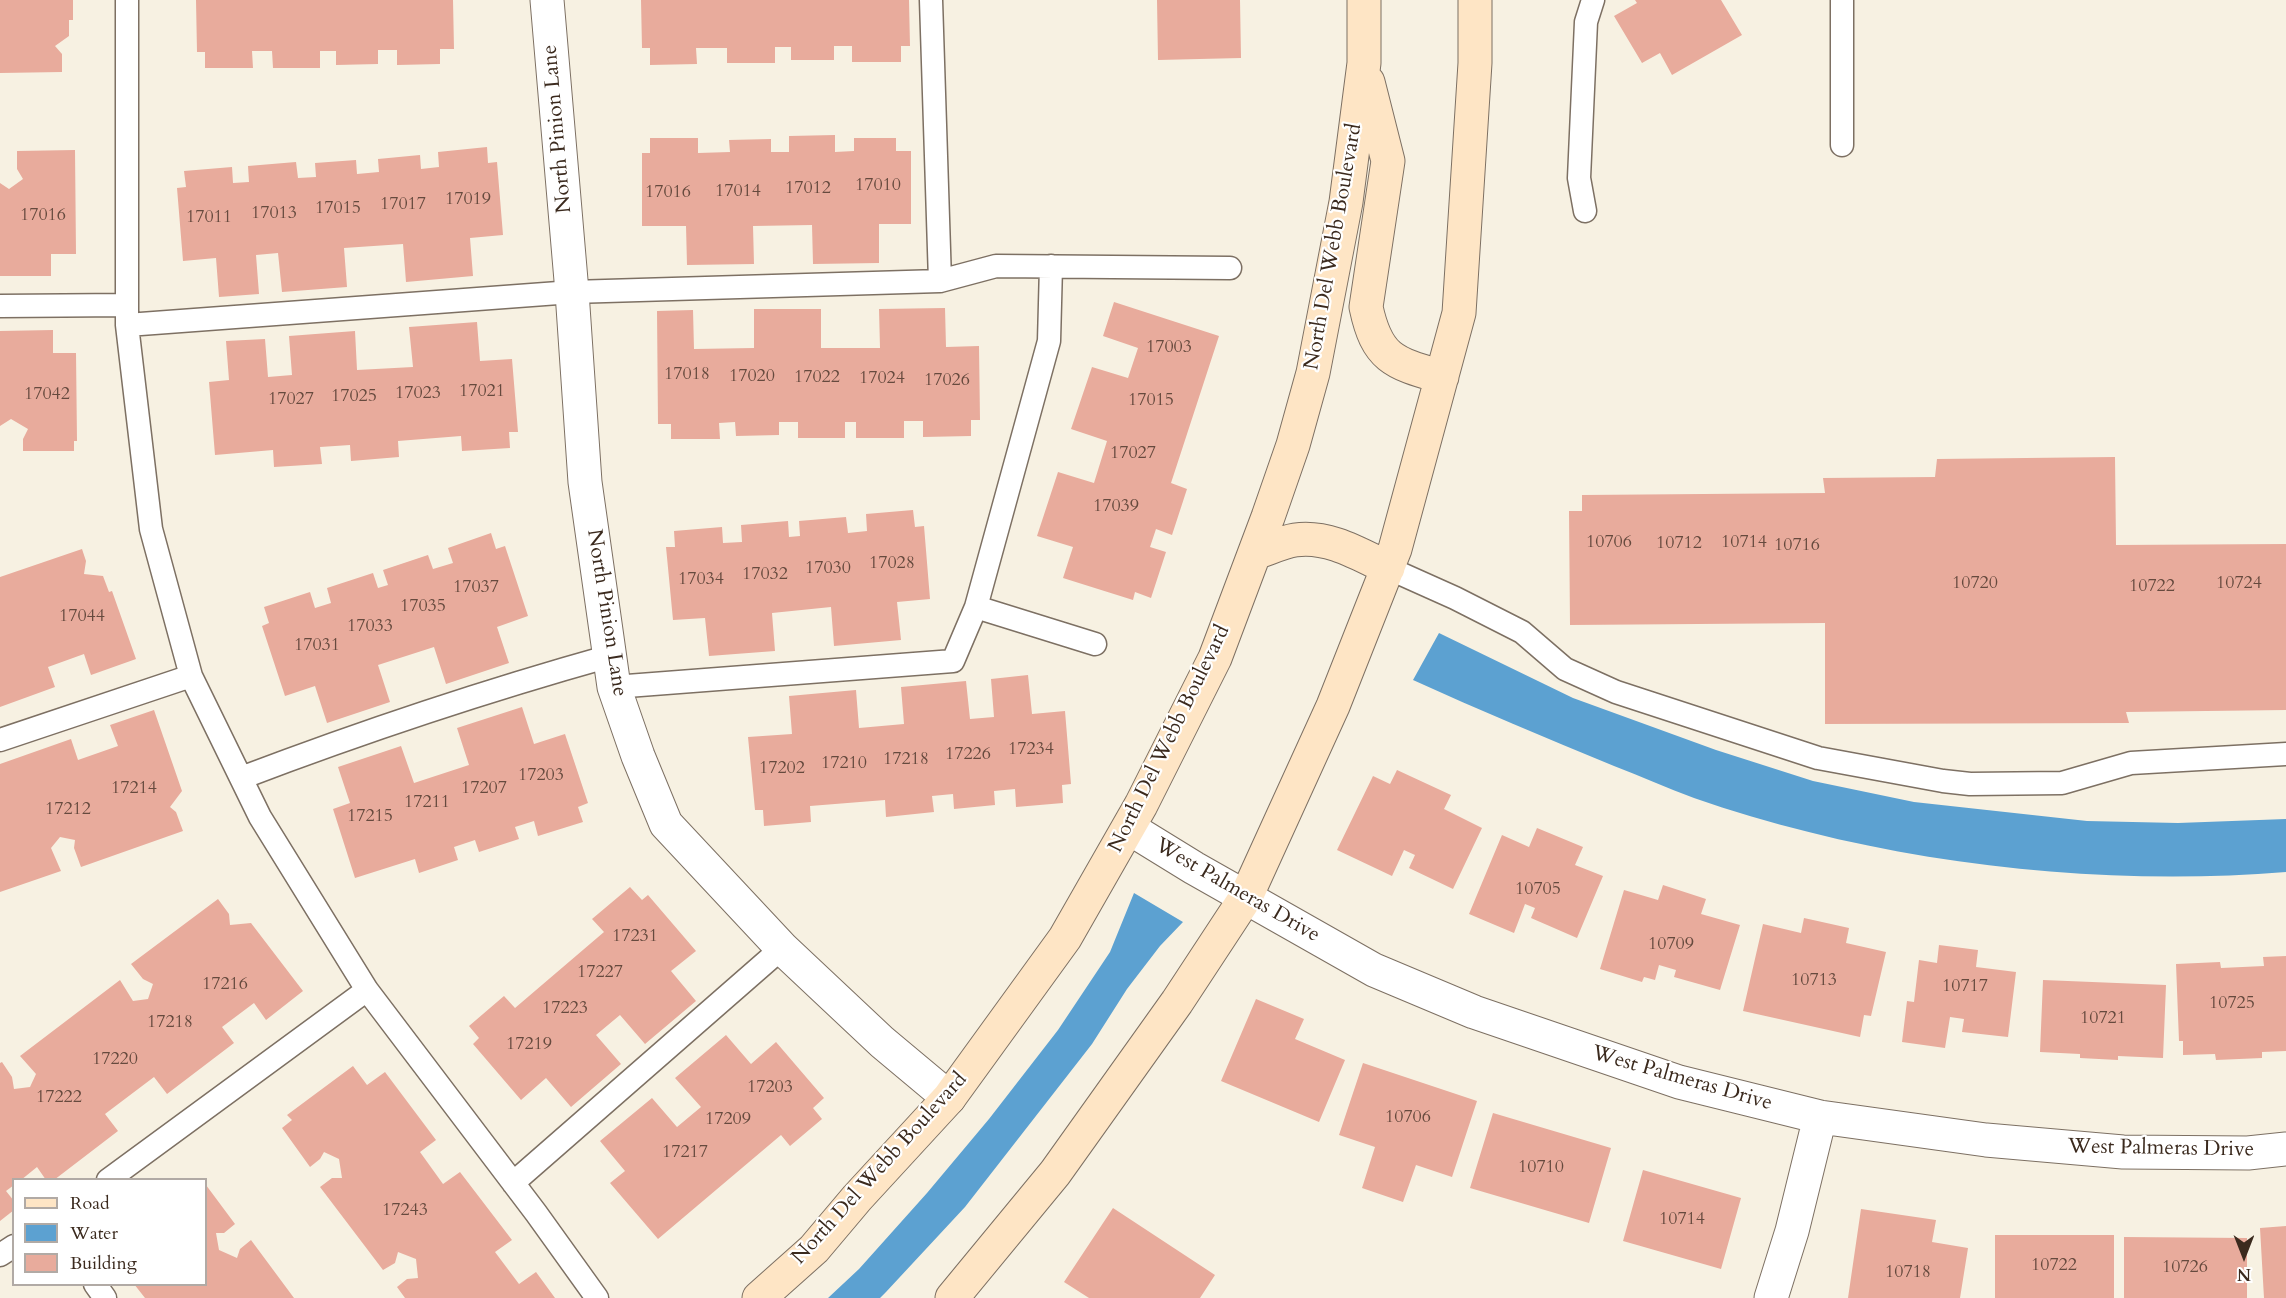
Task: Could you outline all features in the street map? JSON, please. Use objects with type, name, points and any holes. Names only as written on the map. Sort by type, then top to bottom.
[{"type":"street","name":"North Pinion Lane","points":[[547,0],[572,292],[585,482],[612,671],[638,756],[666,824],[782,948],[882,1042],[949,1098]]},
{"type":"street","name":"North Del Webb Boulevard","points":[[759,1298],[814,1249],[856,1198],[949,1098],[1065,938],[1129,828],[1215,658],[1293,445],[1313,373],[1346,202],[1364,63],[1365,0]]},
{"type":"street","points":[[956,1297],[1055,1173],[1178,1002],[1246,897],[1333,706],[1395,549],[1459,313],[1475,63],[1475,0]]},
{"type":"street","points":[[1364,63],[1388,161],[1366,307],[1371,331],[1384,353],[1410,368],[1442,377]]},
{"type":"street","points":[[1255,553],[1294,540],[1313,539],[1332,542],[1388,568]]},
{"type":"street","name":"West Palmeras Drive","points":[[1129,828],[1374,970],[1474,1012],[1679,1082],[1820,1117],[1986,1140],[2123,1152],[2248,1153],[2286,1149]]},
{"type":"street","points":[[1771,1298],[1792,1231],[1820,1117]]},
{"type":"lane","points":[[127,0],[127,315],[151,530],[191,676],[260,817],[367,990],[597,1298]]},
{"type":"lane","points":[[931,0],[940,281]]},
{"type":"lane","points":[[1585,211],[1580,178],[1586,22],[1593,0]]},
{"type":"lane","points":[[1842,0],[1842,145]]},
{"type":"lane","points":[[0,306],[127,315],[572,292],[940,281],[996,266],[1230,268]]},
{"type":"lane","points":[[241,778],[358,735],[519,682],[612,671],[952,661],[976,607],[1049,341],[1051,266]]},
{"type":"lane","points":[[1388,568],[1466,603],[1522,632],[1565,669],[1588,681],[1627,696],[1818,758],[1961,783],[2062,783],[2131,764],[2286,754]]},
{"type":"lane","points":[[976,607],[1095,644]]},
{"type":"lane","points":[[0,740],[191,676]]},
{"type":"lane","points":[[513,1183],[782,948]]},
{"type":"lane","points":[[109,1178],[367,990]]},
{"type":"water","points":[[1439,633],[1573,698],[1716,750],[1813,781],[1914,802],[2087,821],[2178,823],[2286,819],[2286,872],[2212,876],[2138,876],[1986,865],[1911,854],[1837,839],[1764,820],[1694,798],[1413,680]]},
{"type":"water","points":[[1134,893],[1183,922],[1160,946],[1127,989],[1092,1044],[965,1207],[880,1298],[828,1298],[859,1269],[927,1193],[989,1119],[1058,1030],[1110,952]]},
{"type":"building","points":[[0,0],[73,0],[73,20],[69,20],[69,36],[55,46],[62,54],[62,72],[0,73]]},
{"type":"building","points":[[196,0],[453,0],[454,49],[440,49],[440,64],[397,65],[397,50],[378,50],[378,64],[336,65],[336,51],[320,51],[320,68],[273,68],[272,51],[252,51],[253,68],[205,68],[205,52],[197,52]]},
{"type":"building","points":[[641,0],[909,0],[910,46],[901,46],[901,62],[852,62],[852,46],[834,46],[834,60],[791,60],[791,47],[775,47],[775,63],[727,63],[727,48],[696,48],[697,64],[650,65],[650,48],[642,48]]},
{"type":"building","points":[[1157,0],[1240,0],[1241,58],[1158,60]]},
{"type":"building","points":[[1635,0],[1721,0],[1742,35],[1672,75],[1660,53],[1642,63],[1614,16],[1637,3]]},
{"type":"building","points":[[835,135],[835,152],[854,151],[854,138],[896,138],[896,151],[911,151],[911,224],[879,224],[879,263],[813,264],[812,225],[753,226],[754,264],[687,265],[686,226],[642,226],[642,153],[650,153],[650,138],[698,138],[698,153],[730,152],[729,140],[771,139],[771,152],[789,152],[789,136]]},
{"type":"building","points":[[487,147],[488,163],[497,162],[503,235],[470,238],[473,276],[406,282],[403,244],[344,248],[347,287],[282,292],[278,253],[256,255],[259,294],[219,297],[216,258],[183,261],[177,188],[186,187],[184,171],[232,167],[233,183],[249,182],[248,166],[296,162],[298,178],[316,177],[315,163],[356,160],[357,174],[379,172],[378,159],[420,155],[421,169],[439,167],[438,152]]},
{"type":"building","points":[[75,150],[76,254],[51,254],[51,276],[0,276],[0,183],[9,189],[23,179],[17,169],[17,151]]},
{"type":"building","points":[[1114,302],[1219,336],[1171,483],[1187,489],[1172,535],[1156,529],[1150,547],[1166,552],[1151,598],[1135,592],[1133,600],[1063,578],[1073,547],[1037,536],[1058,472],[1094,483],[1107,441],[1071,429],[1092,367],[1128,378],[1138,348],[1103,336]]},
{"type":"building","points":[[945,308],[946,347],[979,346],[980,420],[971,420],[971,436],[923,437],[923,421],[904,421],[904,438],[856,438],[856,422],[845,422],[845,438],[798,438],[798,422],[779,422],[779,435],[736,436],[735,422],[719,423],[720,439],[671,439],[671,424],[658,424],[657,311],[693,310],[694,349],[754,348],[754,309],[821,309],[821,348],[880,348],[879,309]]},
{"type":"building","points":[[477,322],[480,361],[512,359],[518,432],[509,432],[510,448],[462,451],[461,436],[398,441],[399,457],[351,461],[350,445],[320,447],[322,464],[274,467],[273,450],[215,455],[209,382],[229,380],[226,341],[265,339],[268,377],[292,375],[289,336],[355,331],[357,370],[413,367],[409,327]]},
{"type":"building","points":[[53,330],[53,353],[76,353],[77,441],[74,441],[74,451],[23,451],[23,439],[28,429],[11,419],[0,426],[0,331]]},
{"type":"building","points":[[2115,457],[2116,545],[2286,544],[2286,710],[2126,712],[2129,723],[1825,724],[1825,623],[1570,625],[1569,511],[1582,511],[1582,495],[1825,493],[1823,478],[1935,477],[1937,459]]},
{"type":"building","points":[[913,510],[915,527],[924,526],[930,599],[897,602],[901,640],[834,646],[831,607],[772,613],[775,651],[709,656],[705,618],[673,620],[666,547],[675,547],[674,531],[722,527],[723,543],[742,542],[741,525],[788,521],[789,537],[800,536],[799,521],[846,517],[848,533],[867,531],[866,514]]},
{"type":"building","points":[[491,533],[496,549],[505,546],[528,616],[497,627],[509,663],[446,684],[434,647],[378,665],[390,702],[327,723],[315,686],[285,696],[262,626],[269,623],[264,607],[310,592],[315,608],[331,603],[327,588],[373,573],[378,588],[388,585],[383,570],[428,555],[433,569],[453,563],[448,548]]},
{"type":"building","points":[[82,549],[86,561],[84,574],[103,576],[109,592],[112,591],[136,659],[91,675],[84,654],[48,667],[55,687],[0,707],[0,577]]},
{"type":"building","points":[[1028,675],[1032,714],[1065,711],[1071,784],[1062,785],[1063,803],[1016,807],[1015,789],[994,791],[995,805],[954,809],[953,794],[932,796],[934,812],[886,817],[885,800],[810,806],[811,822],[764,826],[763,810],[755,810],[748,737],[792,734],[789,696],[856,690],[859,728],[904,724],[901,687],[966,681],[970,719],[994,717],[991,679]]},
{"type":"building","points":[[522,707],[534,744],[565,734],[588,803],[578,807],[583,822],[538,836],[534,821],[515,827],[519,839],[479,852],[475,840],[454,847],[458,860],[419,873],[415,859],[355,878],[333,809],[350,803],[338,767],[401,746],[414,783],[469,765],[457,728]]},
{"type":"building","points":[[154,710],[182,791],[170,807],[176,812],[183,831],[81,867],[74,848],[75,840],[60,837],[51,848],[61,871],[0,892],[0,764],[71,739],[78,760],[118,746],[110,725]]},
{"type":"building","points":[[1397,770],[1451,795],[1444,809],[1482,828],[1453,889],[1409,868],[1415,855],[1404,850],[1392,876],[1337,850],[1373,776],[1390,784]]},
{"type":"building","points":[[1537,828],[1583,847],[1575,865],[1603,876],[1577,938],[1531,918],[1535,908],[1525,904],[1514,933],[1469,914],[1502,835],[1529,847]]},
{"type":"building","points":[[1663,885],[1706,899],[1701,914],[1740,925],[1720,990],[1674,977],[1676,970],[1659,965],[1655,980],[1644,977],[1642,982],[1600,969],[1624,890],[1658,900]]},
{"type":"building","points":[[630,887],[642,900],[648,895],[696,951],[671,971],[696,1001],[645,1044],[620,1015],[596,1035],[621,1064],[571,1107],[546,1078],[521,1100],[473,1044],[479,1038],[469,1026],[504,996],[515,1008],[604,932],[592,919]]},
{"type":"building","points":[[218,899],[229,914],[230,925],[251,923],[303,991],[266,1020],[254,1003],[222,1027],[234,1043],[167,1094],[154,1077],[105,1114],[118,1131],[57,1178],[45,1178],[37,1167],[23,1178],[12,1178],[12,1186],[6,1191],[12,1198],[12,1212],[0,1221],[0,1063],[2,1062],[12,1077],[14,1089],[30,1087],[36,1074],[20,1056],[120,980],[133,1001],[148,999],[153,984],[143,979],[131,964]]},
{"type":"building","points":[[1804,918],[1849,928],[1846,943],[1886,952],[1871,1016],[1864,1015],[1860,1037],[1743,1011],[1763,924],[1801,933]]},
{"type":"building","points":[[1939,945],[1978,950],[1976,967],[2016,972],[2008,1037],[1962,1032],[1964,1019],[1950,1017],[1945,1048],[1902,1042],[1907,1001],[1914,1002],[1919,960],[1937,963]]},
{"type":"building","points":[[2286,956],[2286,1051],[2262,1052],[2262,1058],[2216,1060],[2215,1054],[2183,1055],[2183,1041],[2179,1041],[2176,964],[2220,962],[2221,968],[2264,966],[2263,957]]},
{"type":"building","points":[[2043,980],[2166,985],[2163,1058],[2118,1056],[2118,1060],[2080,1058],[2080,1054],[2040,1052]]},
{"type":"building","points":[[1256,999],[1304,1019],[1295,1039],[1345,1060],[1319,1122],[1221,1081]]},
{"type":"building","points":[[726,1035],[751,1064],[776,1042],[824,1098],[813,1108],[822,1119],[790,1146],[781,1135],[658,1239],[610,1183],[625,1171],[600,1141],[652,1098],[677,1127],[701,1107],[675,1078]]},
{"type":"building","points":[[1363,1063],[1477,1101],[1452,1177],[1416,1165],[1403,1202],[1362,1188],[1375,1147],[1339,1135]]},
{"type":"building","points":[[353,1066],[367,1085],[385,1072],[436,1140],[420,1152],[443,1184],[460,1172],[512,1240],[495,1252],[519,1284],[536,1272],[555,1298],[405,1298],[397,1287],[407,1279],[418,1278],[416,1259],[398,1252],[395,1263],[383,1270],[320,1187],[332,1178],[342,1178],[339,1159],[324,1152],[320,1159],[310,1167],[282,1128],[292,1120],[287,1115]]},
{"type":"building","points":[[1493,1113],[1611,1148],[1589,1223],[1470,1188]]},
{"type":"building","points":[[1643,1170],[1741,1198],[1721,1269],[1623,1241]]},
{"type":"building","points":[[207,1186],[235,1224],[224,1233],[216,1233],[219,1250],[237,1258],[240,1249],[251,1240],[294,1298],[145,1298],[136,1286],[207,1286]]},
{"type":"building","points":[[1113,1208],[1215,1275],[1200,1298],[1089,1298],[1064,1282]]},
{"type":"building","points":[[1861,1209],[1936,1220],[1932,1242],[1968,1248],[1960,1298],[1848,1298]]},
{"type":"building","points":[[2286,1226],[2286,1298],[2264,1298],[2260,1228]]},
{"type":"building","points":[[1995,1235],[2114,1235],[2114,1298],[1995,1298]]},
{"type":"building","points":[[2124,1237],[2247,1238],[2247,1298],[2124,1298]]}]
